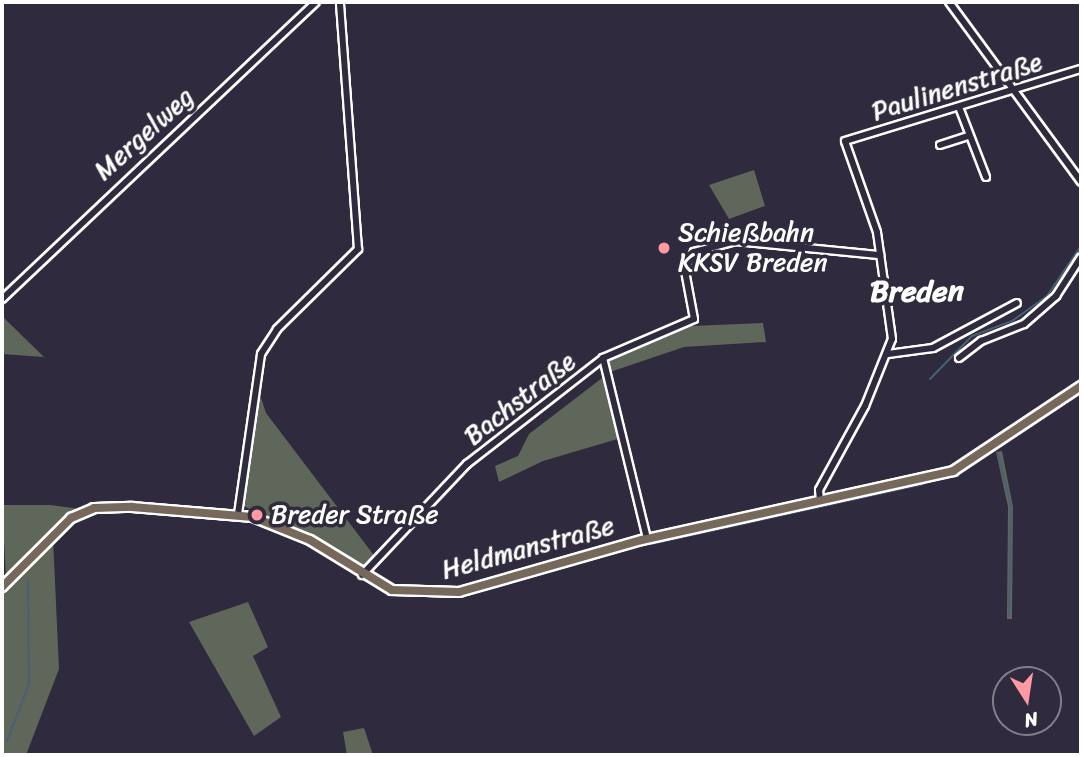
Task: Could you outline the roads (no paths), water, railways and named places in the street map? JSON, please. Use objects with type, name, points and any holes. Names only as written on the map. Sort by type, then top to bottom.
[{"type":"main road","name":"Heldmanstraße","points":[[2,587],[87,510],[238,514],[279,525],[362,575],[407,594],[459,592],[647,539],[966,466],[1081,386]]},
{"type":"street","name":"Mergelweg","points":[[2,299],[316,2]]},
{"type":"street","points":[[238,514],[261,354],[277,329],[358,249],[340,2]]},
{"type":"street","points":[[949,2],[1009,91],[1081,182]]},
{"type":"street","name":"Paulinenstraße","points":[[880,255],[845,141],[1081,69]]},
{"type":"street","points":[[960,107],[968,136],[986,177]]},
{"type":"street","points":[[940,145],[968,136]]},
{"type":"street","points":[[603,358],[694,319],[685,263],[707,246],[736,241],[880,255],[892,319],[888,354],[823,480],[820,501]]},
{"type":"street","points":[[959,358],[981,341],[1024,324],[1056,296],[1081,257]]},
{"type":"street","points":[[888,354],[933,348],[1017,303]]},
{"type":"street","name":"Bachstraße","points":[[362,575],[467,464],[603,358],[647,539]]},
{"type":"waterway","points":[[930,379],[972,336],[1012,321],[1047,296],[1081,246]]},
{"type":"waterway","points":[[998,453],[1011,506],[1009,616]]},
{"type":"waterway","points":[[651,544],[923,484]]},
{"type":"waterway","points":[[7,741],[29,684],[28,580]]},
{"type":"place","name":"Schießbahn KKSV Breden","points":[[664,248]]},
{"type":"place","name":"Breder Straße","points":[[257,515]]},
{"type":"district","name":"Breden","points":[[917,291]]}]
